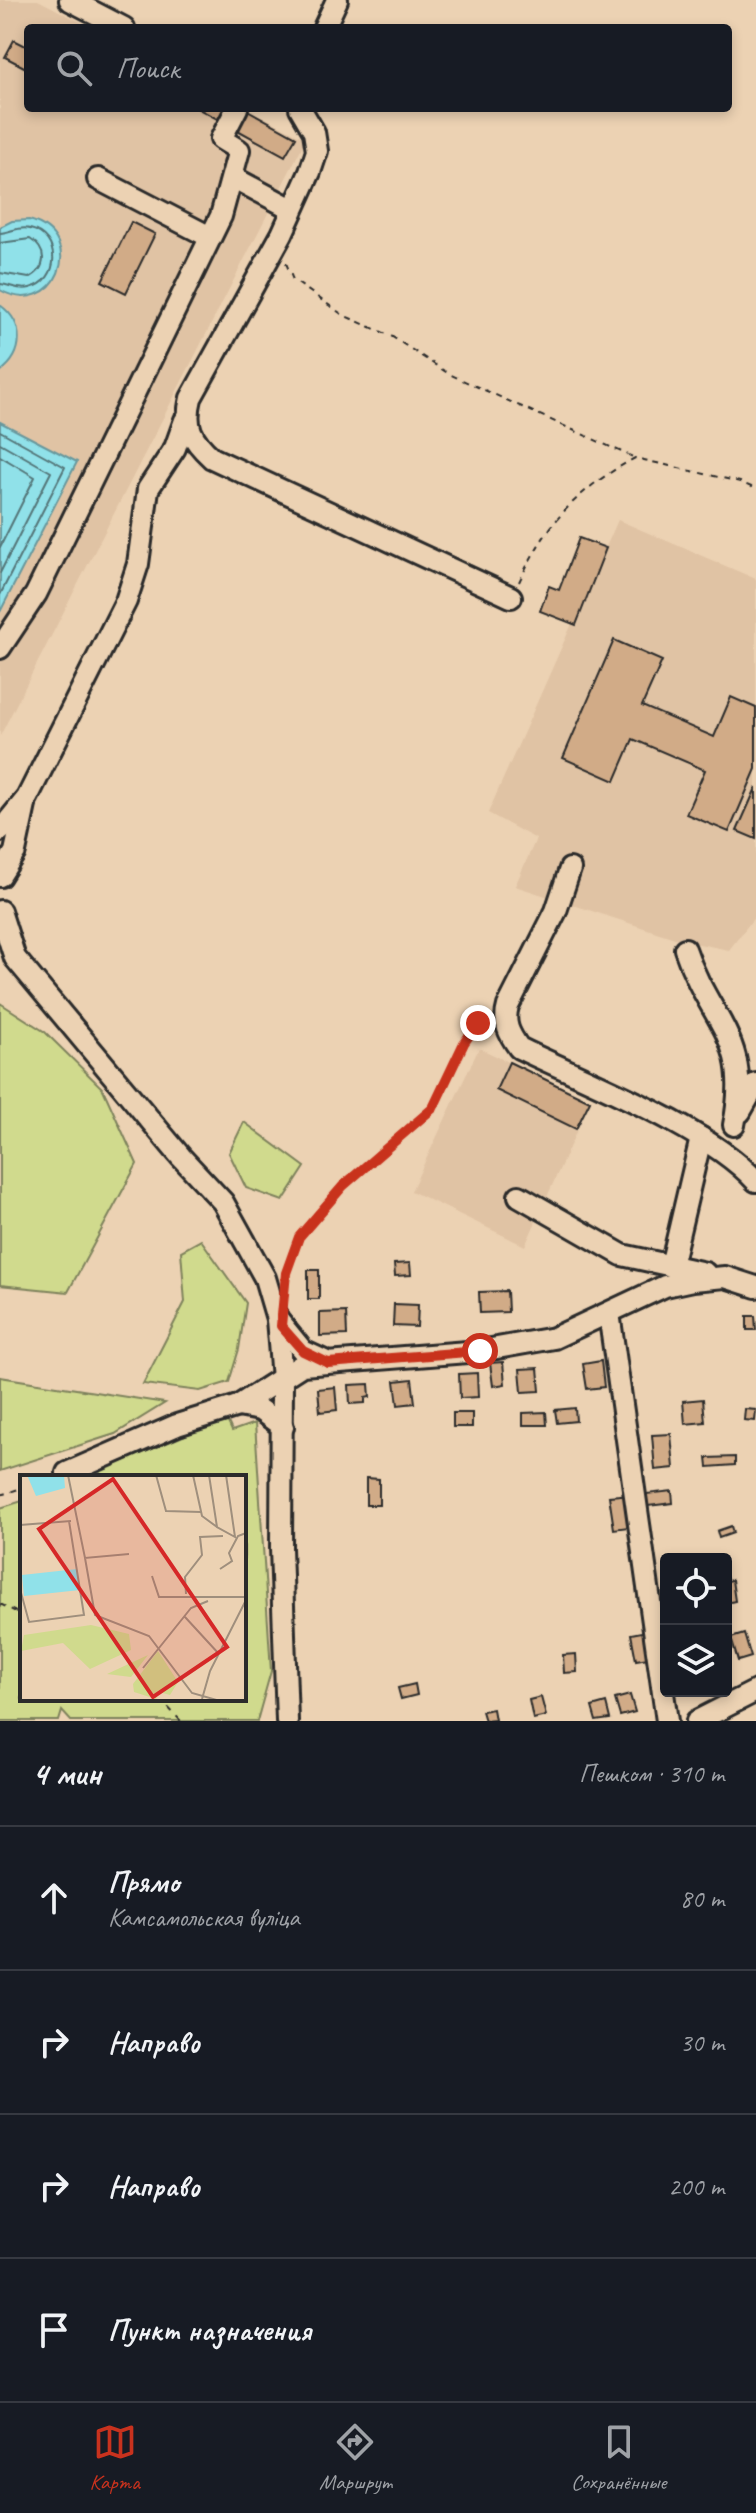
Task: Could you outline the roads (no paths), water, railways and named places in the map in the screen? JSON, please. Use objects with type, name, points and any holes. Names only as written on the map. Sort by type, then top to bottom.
[{"type":"street","points":[[70,0],[116,24]]},
{"type":"street","points":[[326,24],[337,0]]},
{"type":"street","points":[[0,648],[36,594],[210,237],[234,178],[239,150],[221,139],[235,112]]},
{"type":"street","points":[[0,831],[27,798],[126,601],[138,564],[148,489],[175,448],[191,398],[282,234],[317,151],[314,132],[302,112]]},
{"type":"street","points":[[234,178],[292,209]]},
{"type":"street","points":[[98,179],[210,237]]},
{"type":"street","points":[[185,420],[195,443],[212,458],[511,597]]},
{"type":"street","points":[[0,876],[15,852],[27,798]]},
{"type":"street","points":[[570,869],[556,911],[508,1006],[505,1019],[510,1035],[519,1048],[701,1138],[726,1153],[756,1181]]},
{"type":"street","points":[[0,911],[7,959],[223,1202],[261,1269],[277,1319],[282,1379],[281,1548],[287,1721]]},
{"type":"street","points":[[685,949],[696,981],[733,1041],[739,1077],[734,1125],[726,1153]]},
{"type":"street","points":[[734,1125],[756,1084]]},
{"type":"street","points":[[671,1266],[701,1138]]},
{"type":"street","points":[[519,1196],[622,1255],[725,1277],[756,1287]]},
{"type":"street","points":[[67,1473],[177,1425],[238,1406],[302,1365],[480,1351],[554,1338],[665,1286],[725,1277]]},
{"type":"street","points":[[609,1313],[667,1721]]},
{"type":"street","points":[[277,1319],[303,1351],[328,1363]]},
{"type":"street","points":[[238,1406],[260,1410],[283,1427]]},
{"type":"street","points":[[697,1721],[756,1691]]},
{"type":"water","points":[[29,220],[48,229],[58,242],[61,258],[58,273],[49,286],[36,295],[20,297],[0,290],[0,227],[12,221]]},
{"type":"water","points":[[0,305],[14,321],[19,338],[14,356],[0,372]]},
{"type":"water","points":[[0,422],[77,462],[0,612]]}]
